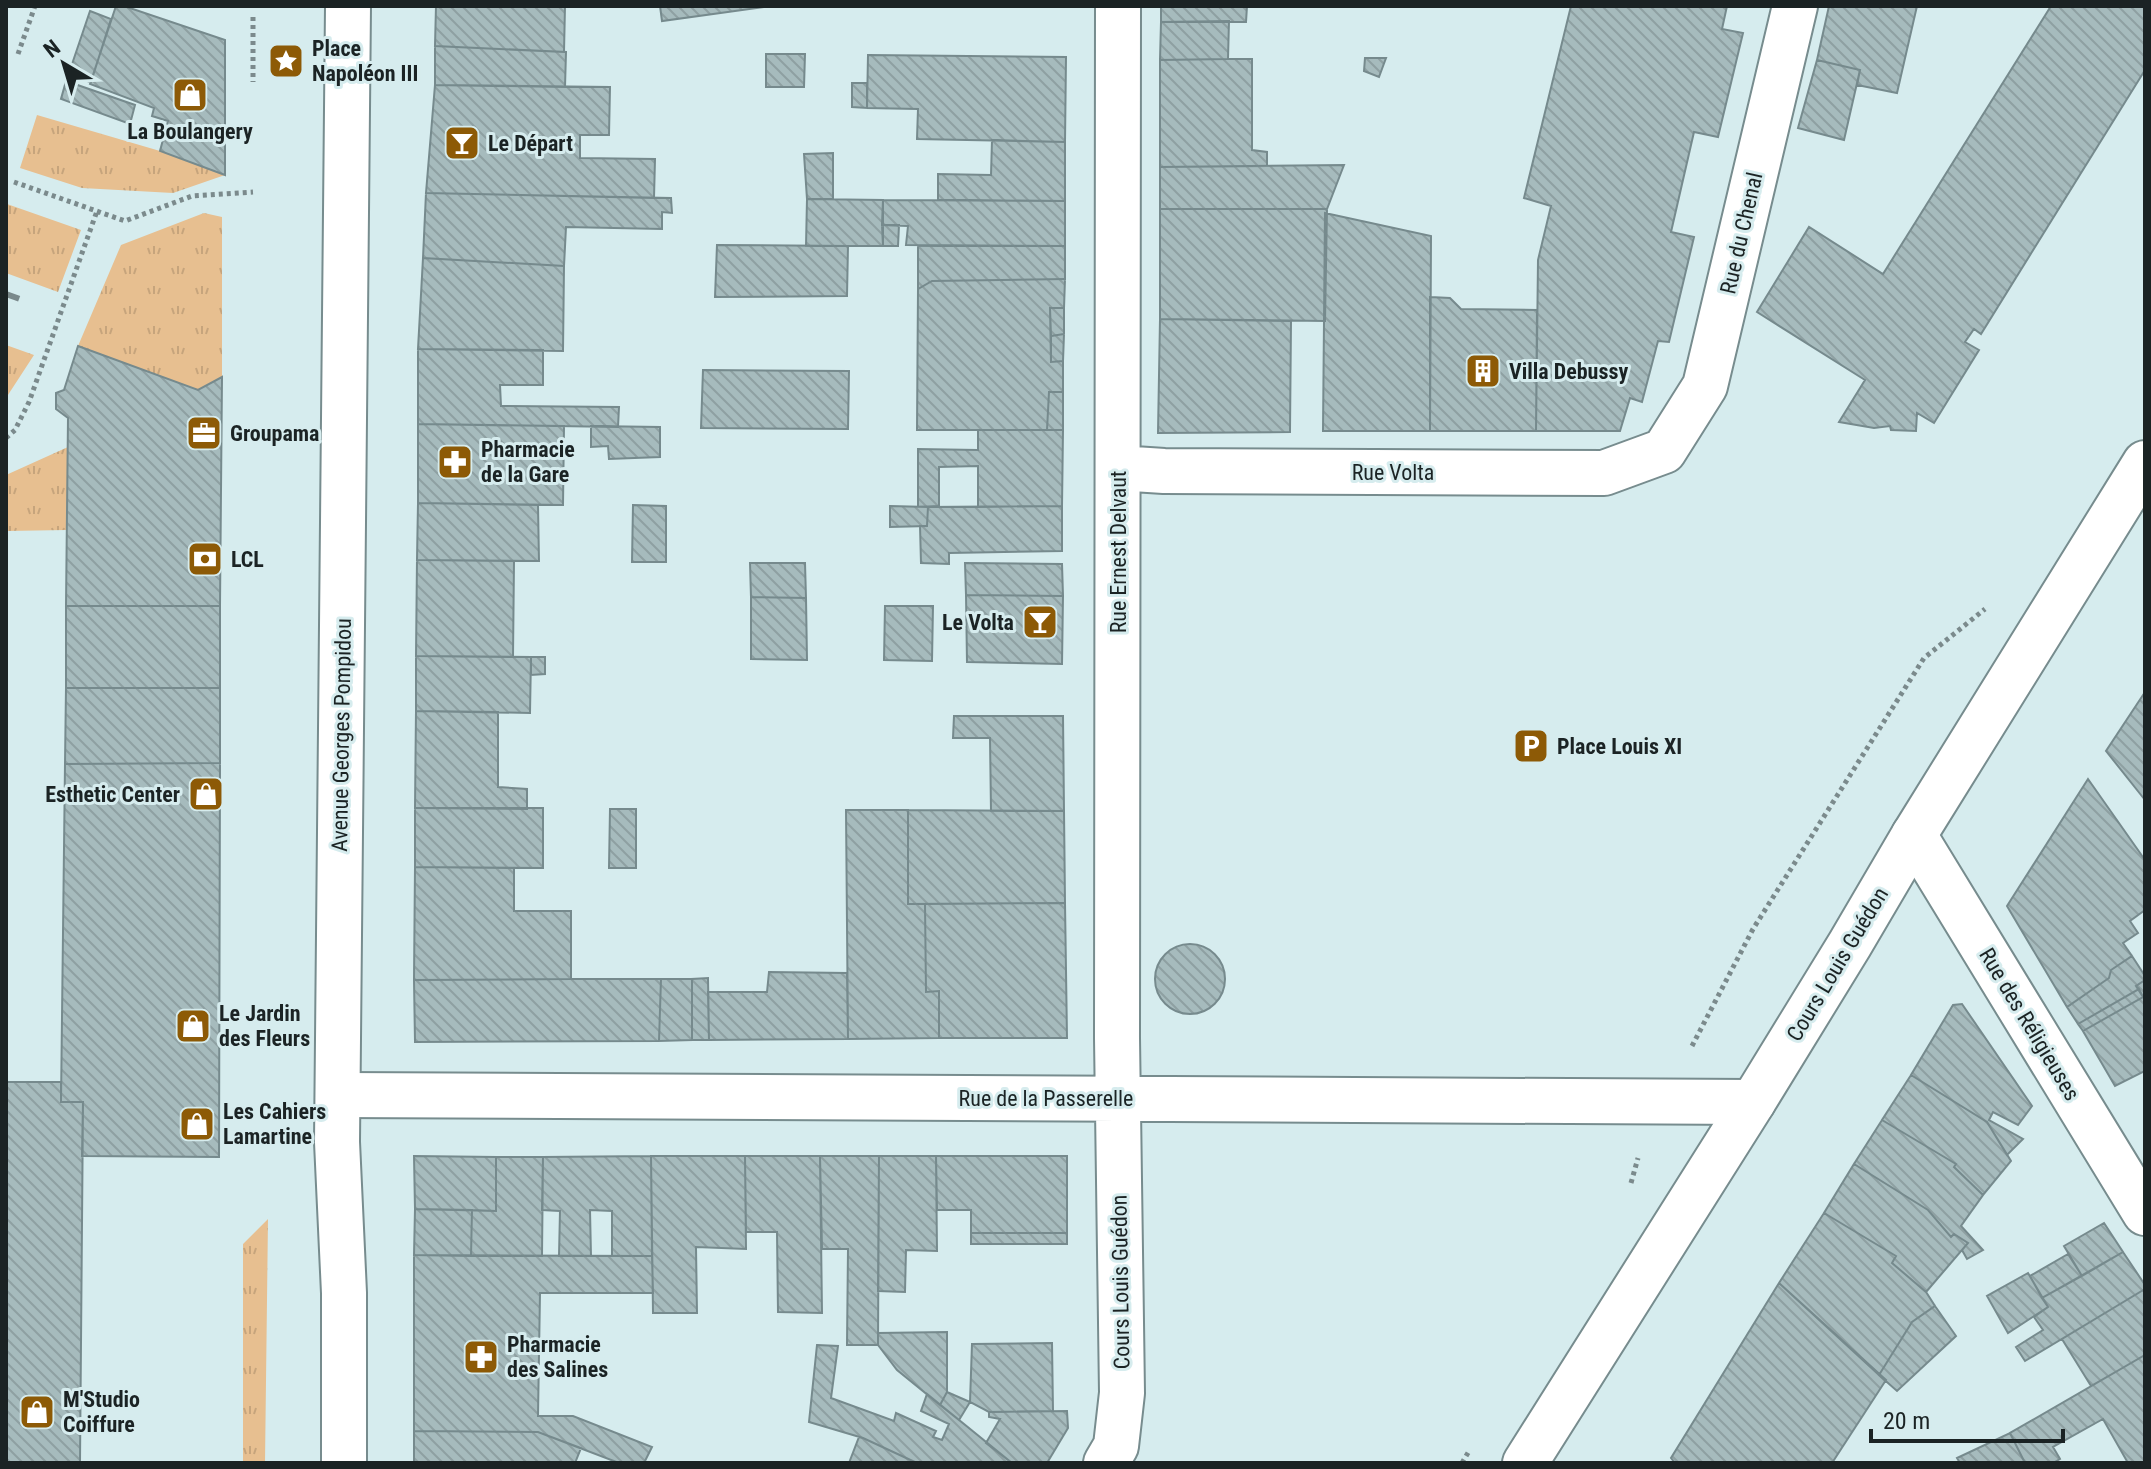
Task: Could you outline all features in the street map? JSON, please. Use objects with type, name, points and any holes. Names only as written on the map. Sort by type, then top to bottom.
[{"type":"street","name":"Avenue Georges Pompidou","points":[[344,1463],[344,1293],[337,1142],[348,6]]},
{"type":"street","name":"Rue Ernest Delvaut","points":[[1117,1099],[1118,6]]},
{"type":"street","name":"Rue du Chenal","points":[[1664,451],[1705,386],[1795,6]]},
{"type":"street","name":"Rue Volta","points":[[1118,468],[1164,471],[1604,473],[1664,451]]},
{"type":"street","name":"Cours Louis Guédon","points":[[1525,1463],[1753,1102],[2145,463]]},
{"type":"street","name":"Rue des Réligieuses","points":[[1914,835],[2145,1213]]},
{"type":"street","name":"Rue de la Passerelle","points":[[339,1095],[1753,1102]]},
{"type":"street","name":"Cours Louis Guédon","points":[[1106,1463],[1116,1446],[1122,1393],[1117,1099]]},
{"type":"path","points":[[18,54],[35,6]]},
{"type":"path","points":[[253,17],[253,82]]},
{"type":"path","points":[[14,182],[125,221],[192,196],[253,192]]},
{"type":"path","points":[[6,438],[15,430],[29,402],[97,211]]},
{"type":"path","points":[[1627,1197],[1655,1102],[1697,1038],[1753,929],[1924,658],[1985,608]]},
{"type":"path","points":[[1462,1463],[1470,1450]]},
{"type":"green space","points":[[37,115],[160,151],[225,175],[173,193],[82,188],[20,168]]},
{"type":"green space","points":[[7,204],[81,230],[58,292],[6,273]]},
{"type":"green space","points":[[204,213],[222,217],[222,377],[198,390],[78,346],[121,245]]},
{"type":"green space","points":[[6,345],[34,355],[6,398]]},
{"type":"green space","points":[[68,447],[67,530],[6,531],[6,475]]},
{"type":"green space","points":[[268,1219],[265,1463],[243,1463],[243,1244]]},
{"type":"building","points":[[116,6],[225,40],[225,175],[160,151],[168,121],[152,116],[154,108],[90,84]]},
{"type":"building","points":[[436,6],[565,6],[564,52],[435,46]]},
{"type":"building","points":[[660,6],[772,6],[662,21]]},
{"type":"building","points":[[1161,6],[1247,6],[1246,22],[1161,22]]},
{"type":"building","points":[[1571,6],[1727,6],[1722,29],[1743,33],[1718,137],[1694,132],[1671,232],[1694,237],[1669,342],[1658,341],[1642,402],[1630,398],[1620,431],[1536,431],[1538,260],[1551,206],[1524,198]]},
{"type":"building","points":[[1829,6],[1917,6],[1897,93],[1857,85],[1860,70],[1817,60]]},
{"type":"building","points":[[2051,6],[2145,6],[2145,70],[1981,334],[1974,329],[1965,342],[1979,350],[1934,423],[1917,413],[1916,431],[1839,422],[1865,380],[1757,312],[1809,227],[1883,274]]},
{"type":"building","points":[[90,11],[111,19],[91,82],[68,76]]},
{"type":"building","points":[[1229,21],[1228,59],[1160,60],[1161,22]]},
{"type":"building","points":[[435,46],[566,52],[565,87],[435,85]]},
{"type":"building","points":[[766,54],[805,54],[804,87],[766,87]]},
{"type":"building","points":[[868,55],[1066,57],[1065,142],[917,139],[918,109],[867,108]]},
{"type":"building","points":[[1365,58],[1386,58],[1379,77],[1364,71]]},
{"type":"building","points":[[1252,59],[1252,150],[1267,152],[1267,166],[1160,167],[1160,60]]},
{"type":"building","points":[[1817,60],[1860,70],[1844,140],[1798,128]]},
{"type":"building","points":[[66,81],[135,105],[130,124],[61,99]]},
{"type":"building","points":[[852,83],[867,83],[867,108],[852,107]]},
{"type":"building","points":[[435,85],[610,87],[609,135],[580,135],[580,158],[655,159],[654,198],[426,193]]},
{"type":"building","points":[[992,140],[1065,142],[1065,201],[938,200],[938,174],[991,175]]},
{"type":"building","points":[[833,153],[833,199],[807,199],[804,154]]},
{"type":"building","points":[[1344,165],[1327,209],[1160,209],[1160,167]]},
{"type":"building","points":[[426,193],[671,198],[672,213],[662,212],[662,229],[566,227],[564,266],[423,258]]},
{"type":"building","points":[[807,199],[883,200],[883,246],[806,246]]},
{"type":"building","points":[[883,200],[1065,201],[1065,246],[906,245],[908,226],[882,225]]},
{"type":"building","points":[[1160,209],[1327,209],[1325,321],[1160,319]]},
{"type":"building","points":[[1325,213],[1431,236],[1430,431],[1323,431]]},
{"type":"building","points":[[882,225],[899,225],[898,246],[883,246]]},
{"type":"building","points":[[717,245],[848,246],[847,296],[715,297]]},
{"type":"building","points":[[918,246],[1065,246],[1065,279],[932,281],[918,289]]},
{"type":"building","points":[[423,258],[564,266],[563,351],[418,349]]},
{"type":"building","points":[[1065,279],[1064,308],[1050,308],[1051,362],[1063,361],[1063,392],[1049,392],[1047,430],[917,430],[918,289],[932,281]]},
{"type":"building","name":"Villa Debussy","points":[[1430,297],[1450,298],[1461,309],[1537,310],[1536,431],[1430,431]]},
{"type":"building","points":[[1050,308],[1064,308],[1064,334],[1051,336]]},
{"type":"building","points":[[1160,319],[1291,321],[1290,432],[1158,433]]},
{"type":"building","points":[[1064,334],[1063,361],[1051,362],[1051,336]]},
{"type":"building","points":[[78,346],[198,390],[222,377],[220,606],[66,606],[68,418],[56,409],[56,393],[64,390]]},
{"type":"building","points":[[418,349],[543,350],[543,385],[500,385],[501,406],[619,407],[618,427],[418,424]]},
{"type":"building","points":[[703,370],[849,371],[848,429],[701,428]]},
{"type":"building","points":[[1049,392],[1063,392],[1063,430],[1047,430]]},
{"type":"building","points":[[418,424],[564,426],[563,505],[418,503]]},
{"type":"building","points":[[591,426],[660,427],[660,457],[609,459],[608,446],[591,447]]},
{"type":"building","points":[[978,430],[1063,430],[1062,506],[978,507],[978,466],[939,467],[939,506],[918,507],[918,449],[978,450]]},
{"type":"building","points":[[418,503],[538,505],[539,561],[417,560]]},
{"type":"building","points":[[633,505],[666,506],[666,562],[632,562]]},
{"type":"building","points":[[890,506],[928,507],[927,526],[890,527]]},
{"type":"building","points":[[1062,506],[1062,551],[949,553],[949,564],[921,563],[920,526],[927,526],[928,507]]},
{"type":"building","points":[[417,560],[514,561],[513,657],[416,656]]},
{"type":"building","points":[[750,563],[805,563],[806,598],[751,597]]},
{"type":"building","points":[[965,563],[1062,564],[1063,596],[966,595]]},
{"type":"building","points":[[966,595],[1063,596],[1062,664],[967,662]]},
{"type":"building","points":[[751,597],[806,598],[807,660],[751,659]]},
{"type":"building","points":[[66,606],[220,606],[220,688],[66,688]]},
{"type":"building","points":[[885,606],[933,606],[932,661],[884,660]]},
{"type":"building","points":[[416,656],[531,657],[530,713],[416,711]]},
{"type":"building","points":[[531,657],[545,657],[545,674],[531,675]]},
{"type":"building","points":[[66,688],[220,688],[220,763],[65,764]]},
{"type":"building","points":[[2145,692],[2145,800],[2106,751]]},
{"type":"building","points":[[416,711],[498,712],[498,787],[527,789],[527,809],[415,808]]},
{"type":"building","points":[[954,716],[1063,716],[1064,811],[991,811],[990,738],[953,738]]},
{"type":"building","points":[[220,763],[219,1157],[82,1156],[83,1102],[61,1102],[65,764]]},
{"type":"building","points":[[2088,779],[2145,860],[2145,910],[2130,921],[2138,933],[2123,943],[2132,956],[2111,970],[2109,978],[2067,1007],[2007,906]]},
{"type":"building","points":[[415,808],[543,808],[543,868],[415,867]]},
{"type":"building","points":[[610,809],[636,809],[636,868],[609,868]]},
{"type":"building","points":[[846,810],[908,810],[908,904],[925,904],[926,992],[939,991],[939,1038],[848,1039]]},
{"type":"building","points":[[908,810],[1064,811],[1065,903],[908,904]]},
{"type":"building","points":[[415,867],[514,868],[514,911],[571,911],[571,979],[414,980]]},
{"type":"building","points":[[1065,903],[1067,1038],[939,1038],[939,991],[926,992],[925,904]]},
{"type":"building","points":[[1190,944],[1209,950],[1219,960],[1225,979],[1219,998],[1209,1008],[1190,1014],[1171,1008],[1161,998],[1155,979],[1161,960],[1171,950]]},
{"type":"building","points":[[2132,956],[2145,976],[2145,980],[2136,986],[2139,989],[2078,1024],[2067,1007],[2109,978],[2111,970]]},
{"type":"building","points":[[769,972],[847,973],[848,1039],[709,1040],[708,992],[767,992]]},
{"type":"building","points":[[708,978],[709,1040],[692,1040],[692,979]]},
{"type":"building","points":[[661,979],[659,1041],[415,1042],[414,980]]},
{"type":"building","points":[[661,979],[692,979],[692,1040],[659,1041]]},
{"type":"building","points":[[2145,980],[2145,1071],[2115,1086],[2083,1031],[2143,997],[2136,986]]},
{"type":"building","points":[[2139,989],[2143,997],[2083,1031],[2078,1024]]},
{"type":"building","points":[[1962,1004],[2032,1106],[2018,1125],[1993,1112],[1989,1120],[2023,1139],[2007,1155],[1987,1122],[1911,1075],[1953,1005]]},
{"type":"building","points":[[1911,1075],[1987,1122],[2011,1161],[1983,1195],[1954,1167],[1956,1164],[1882,1120]]},
{"type":"building","points":[[6,1082],[61,1082],[61,1102],[83,1102],[80,1463],[6,1463]]},
{"type":"building","points":[[1882,1120],[1956,1164],[1954,1167],[1983,1195],[1961,1226],[1983,1250],[1967,1259],[1962,1250],[1968,1243],[1954,1234],[1951,1237],[1928,1210],[1854,1164]]},
{"type":"building","points":[[414,1156],[496,1157],[496,1211],[415,1209]]},
{"type":"building","points":[[651,1156],[652,1256],[612,1256],[612,1211],[590,1210],[591,1256],[559,1256],[560,1211],[542,1210],[543,1157]]},
{"type":"building","points":[[651,1156],[745,1156],[746,1249],[696,1247],[697,1313],[653,1313]]},
{"type":"building","points":[[745,1156],[820,1156],[822,1313],[778,1312],[777,1232],[746,1232]]},
{"type":"building","points":[[820,1156],[879,1156],[878,1345],[847,1345],[848,1249],[822,1249]]},
{"type":"building","points":[[879,1156],[936,1156],[937,1251],[906,1250],[905,1292],[878,1291]]},
{"type":"building","points":[[936,1156],[1067,1156],[1067,1233],[971,1233],[971,1210],[937,1210]]},
{"type":"building","points":[[496,1157],[543,1157],[542,1256],[471,1256],[472,1210],[496,1211]]},
{"type":"building","points":[[1854,1164],[1928,1210],[1951,1237],[1954,1234],[1968,1243],[1926,1292],[1892,1263],[1896,1256],[1824,1213]]},
{"type":"building","points":[[415,1209],[472,1210],[471,1256],[414,1255]]},
{"type":"building","points":[[1824,1213],[1896,1256],[1892,1263],[1926,1292],[1935,1306],[1912,1322],[1879,1375],[1779,1283]]},
{"type":"building","points":[[2104,1223],[2123,1252],[2082,1276],[2064,1246]]},
{"type":"building","points":[[971,1233],[1067,1233],[1067,1244],[971,1244]]},
{"type":"building","points":[[2123,1252],[2145,1289],[2025,1361],[2016,1347],[2043,1330],[2034,1317],[2048,1307],[2042,1298]]},
{"type":"building","points":[[2068,1254],[2082,1276],[2042,1298],[2030,1276]]},
{"type":"building","points":[[414,1255],[652,1256],[653,1293],[540,1293],[538,1416],[573,1416],[652,1447],[644,1463],[619,1463],[538,1432],[414,1431]]},
{"type":"building","points":[[2028,1273],[2048,1307],[2008,1333],[1987,1296]]},
{"type":"building","points":[[1779,1283],[1886,1380],[1832,1463],[1675,1463],[1671,1458]]},
{"type":"building","points":[[2145,1289],[2145,1355],[2091,1386],[2062,1339]]},
{"type":"building","points":[[1935,1306],[1956,1336],[1897,1391],[1879,1375],[1912,1322]]},
{"type":"building","points":[[947,1332],[947,1392],[940,1405],[897,1370],[878,1345],[878,1333]]},
{"type":"building","points":[[1052,1343],[1053,1411],[989,1412],[970,1402],[972,1344]]},
{"type":"building","points":[[817,1345],[838,1346],[831,1398],[894,1421],[896,1413],[936,1431],[933,1437],[942,1440],[949,1424],[921,1411],[927,1394],[1012,1463],[917,1463],[863,1438],[809,1422]]},
{"type":"building","points":[[2145,1355],[2145,1463],[2128,1463],[2103,1419],[2053,1447],[2060,1459],[2053,1463],[2025,1463],[2010,1433]]},
{"type":"building","points":[[947,1392],[970,1402],[959,1420],[940,1405]]},
{"type":"building","points":[[1067,1411],[1068,1428],[1047,1463],[1012,1463],[986,1443],[1000,1419],[989,1417],[989,1412]]},
{"type":"building","points":[[414,1431],[538,1432],[581,1448],[575,1463],[414,1463]]},
{"type":"building","points":[[2010,1433],[2025,1463],[1960,1463],[1957,1458]]},
{"type":"building","points":[[859,1437],[863,1438],[917,1463],[849,1463]]},
{"type":"railway","points":[[6,294],[28,302]]},
{"type":"place","name":"Place Napoléon III","points":[[286,61]]},
{"type":"place","name":"La Boulangery","points":[[190,95]]},
{"type":"place","name":"Le Départ","points":[[462,143]]},
{"type":"place","name":"Villa Debussy","points":[[1483,371]]},
{"type":"place","name":"Groupama","points":[[204,433]]},
{"type":"place","name":"Pharmacie de la Gare","points":[[455,462]]},
{"type":"place","name":"LCL","points":[[205,559]]},
{"type":"place","name":"Le Volta","points":[[1040,622]]},
{"type":"place","name":"Place Louis XI","points":[[1531,746]]},
{"type":"place","name":"Esthetic Center","points":[[206,794]]},
{"type":"place","name":"Le Jardin des Fleurs","points":[[193,1026]]},
{"type":"place","name":"Les Cahiers Lamartine","points":[[197,1124]]},
{"type":"place","name":"Pharmacie des Salines","points":[[481,1357]]},
{"type":"place","name":"M'Studio Coiffure","points":[[37,1412]]}]
